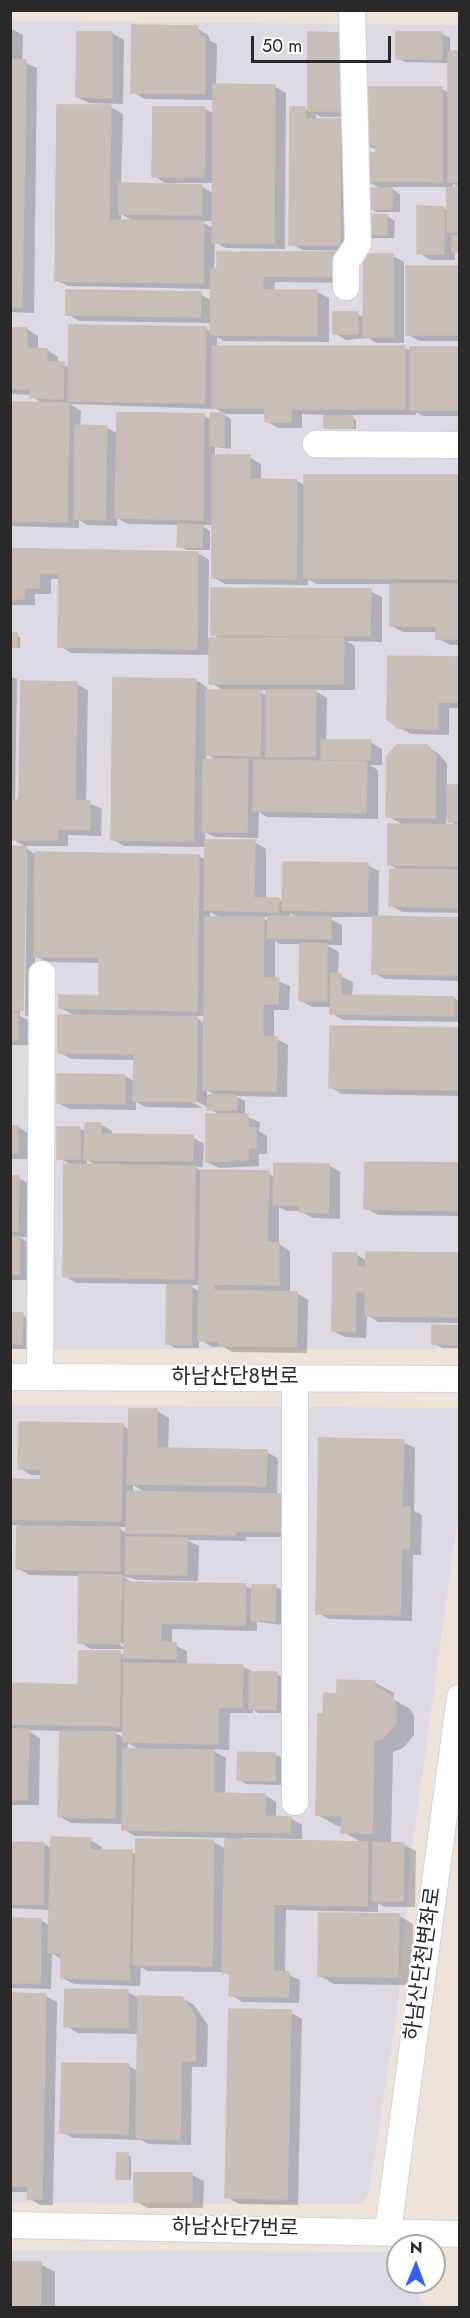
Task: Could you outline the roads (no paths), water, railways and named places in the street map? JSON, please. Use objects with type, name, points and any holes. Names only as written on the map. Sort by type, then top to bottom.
[{"type":"street","points":[[346,287],[346,262],[358,244],[352,10]]},
{"type":"street","points":[[316,444],[459,446]]},
{"type":"street","points":[[40,1377],[42,974]]},
{"type":"street","name":"하남산단8번로","points":[[10,1377],[459,1379]]},
{"type":"street","points":[[295,1378],[295,1802]]},
{"type":"street","name":"하남산단천변좌로","points":[[388,2231],[459,1697]]},
{"type":"street","name":"하남산단7번로","points":[[10,2225],[459,2234]]}]
